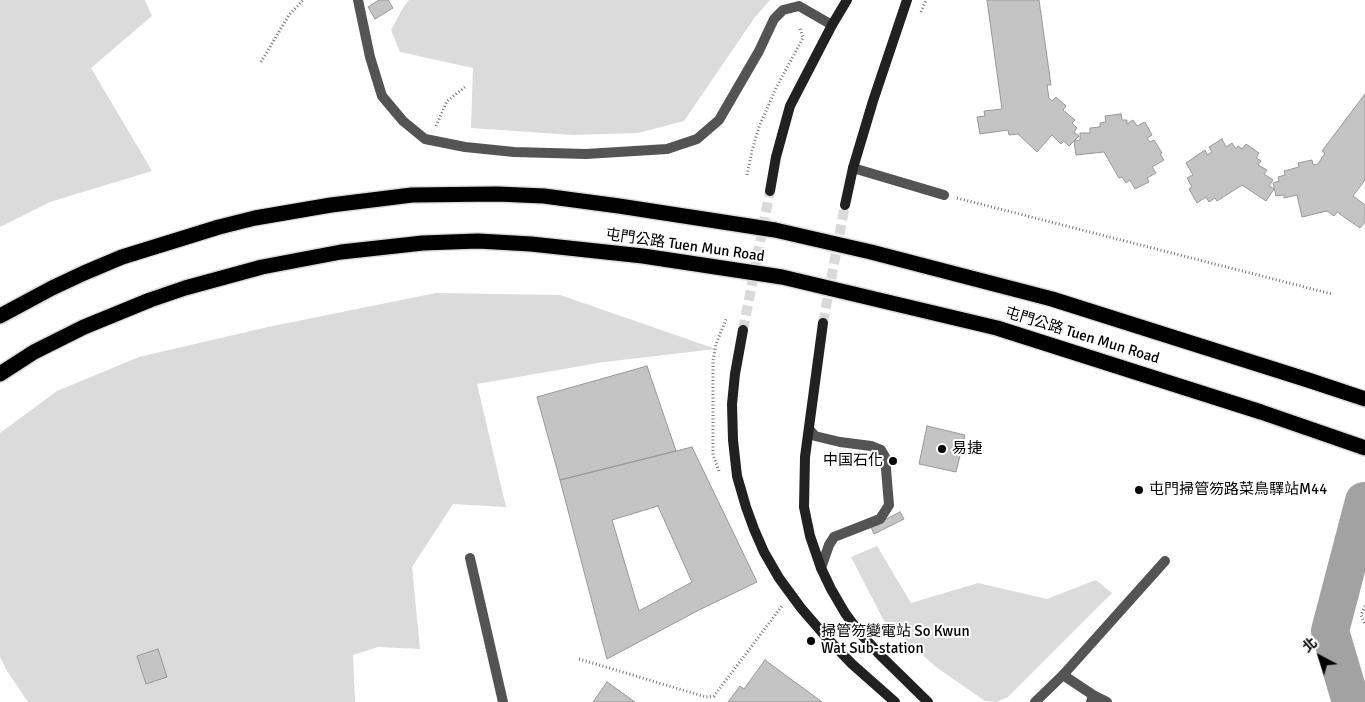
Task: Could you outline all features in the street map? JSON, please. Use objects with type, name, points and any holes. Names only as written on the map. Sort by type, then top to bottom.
[{"type":"highway","name":"屯門公路 Tuen Mun Road","points":[[0,316],[52,288],[122,257],[219,226],[330,205],[412,195],[525,195],[582,200],[704,218],[775,230],[838,244],[1052,299],[1365,399]]},
{"type":"highway","name":"屯門公路 Tuen Mun Road","points":[[0,374],[58,339],[117,314],[185,288],[262,267],[341,252],[423,244],[478,242],[532,244],[643,256],[782,277],[998,328],[1261,412],[1361,447]]},
{"type":"street","points":[[358,0],[370,57],[382,96],[403,122],[425,140],[514,152],[586,154],[667,149],[697,139],[718,120],[759,52],[774,19],[783,10],[800,3],[832,24]]},
{"type":"street","points":[[770,191],[776,157],[790,106],[832,24],[847,0]]},
{"type":"street","points":[[845,205],[853,168],[873,101],[907,0]]},
{"type":"street","points":[[853,168],[944,195]]},
{"type":"street","points":[[823,323],[805,457],[804,507],[810,536],[821,568],[845,613],[859,632],[882,657],[928,702]]},
{"type":"street","points":[[743,330],[732,404],[733,440],[738,476],[754,529],[764,552],[779,578],[802,608],[852,664],[895,702]]},
{"type":"street","points":[[809,429],[814,436],[872,446],[880,450],[885,457],[888,505],[880,518],[834,537],[829,545],[821,568]]},
{"type":"street","points":[[470,558],[503,702]]},
{"type":"street","points":[[1035,702],[1062,675],[1165,561]]},
{"type":"street","points":[[1062,675],[1092,698],[1107,702]]},
{"type":"path","points":[[261,62],[289,15],[303,0]]},
{"type":"path","points":[[747,176],[759,127],[777,86],[803,38],[800,28]]},
{"type":"path","points":[[430,140],[447,101],[465,87]]},
{"type":"path","points":[[944,195],[1332,294]]},
{"type":"path","points":[[579,659],[706,697],[714,696],[782,606]]},
{"type":"path","points":[[1365,606],[1362,615],[1365,624]]},
{"type":"shaded area","points":[[0,0],[145,0],[152,16],[91,68],[152,171],[50,202],[0,227]]},
{"type":"shaded area","points":[[409,0],[770,0],[755,17],[684,121],[638,133],[573,135],[471,128],[473,68],[400,52],[391,30]]},
{"type":"shaded area","points":[[436,293],[560,295],[716,349],[604,362],[477,384],[506,507],[453,504],[412,567],[420,649],[378,647],[353,655],[355,702],[28,702],[0,657],[0,433],[57,391],[139,357],[268,327]]},
{"type":"shaded area","points":[[877,546],[911,603],[978,583],[1047,599],[1096,580],[1112,593],[1008,697],[997,702],[985,701],[936,667],[884,621],[851,557]]},
{"type":"building","points":[[379,0],[388,0],[393,8],[375,19],[368,7]]},
{"type":"building","points":[[987,0],[1039,0],[1051,85],[1047,85],[1049,98],[1052,101],[1056,97],[1066,106],[1063,110],[1075,120],[1072,123],[1077,128],[1074,132],[1079,136],[1069,146],[1064,141],[1061,144],[1052,135],[1037,152],[1018,134],[1009,135],[1008,130],[980,134],[977,117],[985,116],[984,111],[1002,109]]},
{"type":"building","points":[[1365,94],[1365,180],[1353,196],[1365,205],[1365,222],[1360,228],[1337,212],[1334,216],[1327,211],[1302,217],[1297,195],[1284,198],[1284,195],[1276,196],[1273,183],[1279,181],[1278,177],[1285,175],[1284,171],[1299,167],[1298,163],[1312,160],[1313,165],[1318,164],[1325,153],[1322,151]]},
{"type":"building","points":[[1121,114],[1122,120],[1127,120],[1127,124],[1133,120],[1137,126],[1145,122],[1152,135],[1147,138],[1150,142],[1154,140],[1164,160],[1152,167],[1156,173],[1147,178],[1149,182],[1135,189],[1130,180],[1126,183],[1122,177],[1119,178],[1104,152],[1076,155],[1074,141],[1080,140],[1080,133],[1090,133],[1090,128],[1100,127],[1100,123],[1106,122],[1105,116]]},
{"type":"building","points":[[1222,139],[1226,147],[1232,143],[1236,149],[1238,146],[1242,149],[1246,144],[1259,153],[1256,158],[1261,161],[1258,165],[1267,170],[1264,174],[1273,180],[1269,186],[1274,189],[1266,201],[1242,185],[1217,201],[1215,198],[1209,202],[1206,197],[1197,203],[1189,189],[1192,187],[1187,178],[1193,175],[1186,163],[1205,150],[1207,155],[1212,152],[1209,147]]},
{"type":"building","points":[[647,366],[676,451],[560,480],[537,397]]},
{"type":"building","name":"易捷","points":[[927,426],[965,435],[956,472],[919,464]]},
{"type":"building","points":[[692,447],[757,582],[699,610],[607,659],[560,480]],"holes":[[[658,506],[692,582],[639,611],[612,520]]]},
{"type":"building","points":[[900,512],[904,519],[874,534],[871,527]]},
{"type":"building","points":[[158,649],[167,677],[146,684],[137,656]]},
{"type":"building","points":[[765,660],[822,702],[728,702],[740,686],[744,689]]},
{"type":"building","points":[[607,682],[635,702],[593,702]]},
{"type":"waterway","points":[[1351,702],[1330,631],[1364,501]]},
{"type":"tunnel","points":[[743,330],[770,191]]},
{"type":"tunnel","points":[[823,323],[845,205]]},
{"type":"place","name":"易捷","points":[[942,449]]},
{"type":"place","name":"中国石化","points":[[893,461]]},
{"type":"place","name":"屯門掃管笏路菜鳥驛站M44","points":[[1139,490]]},
{"type":"place","name":"掃管笏變電站 So Kwun Wat Sub-station","points":[[811,641]]}]
